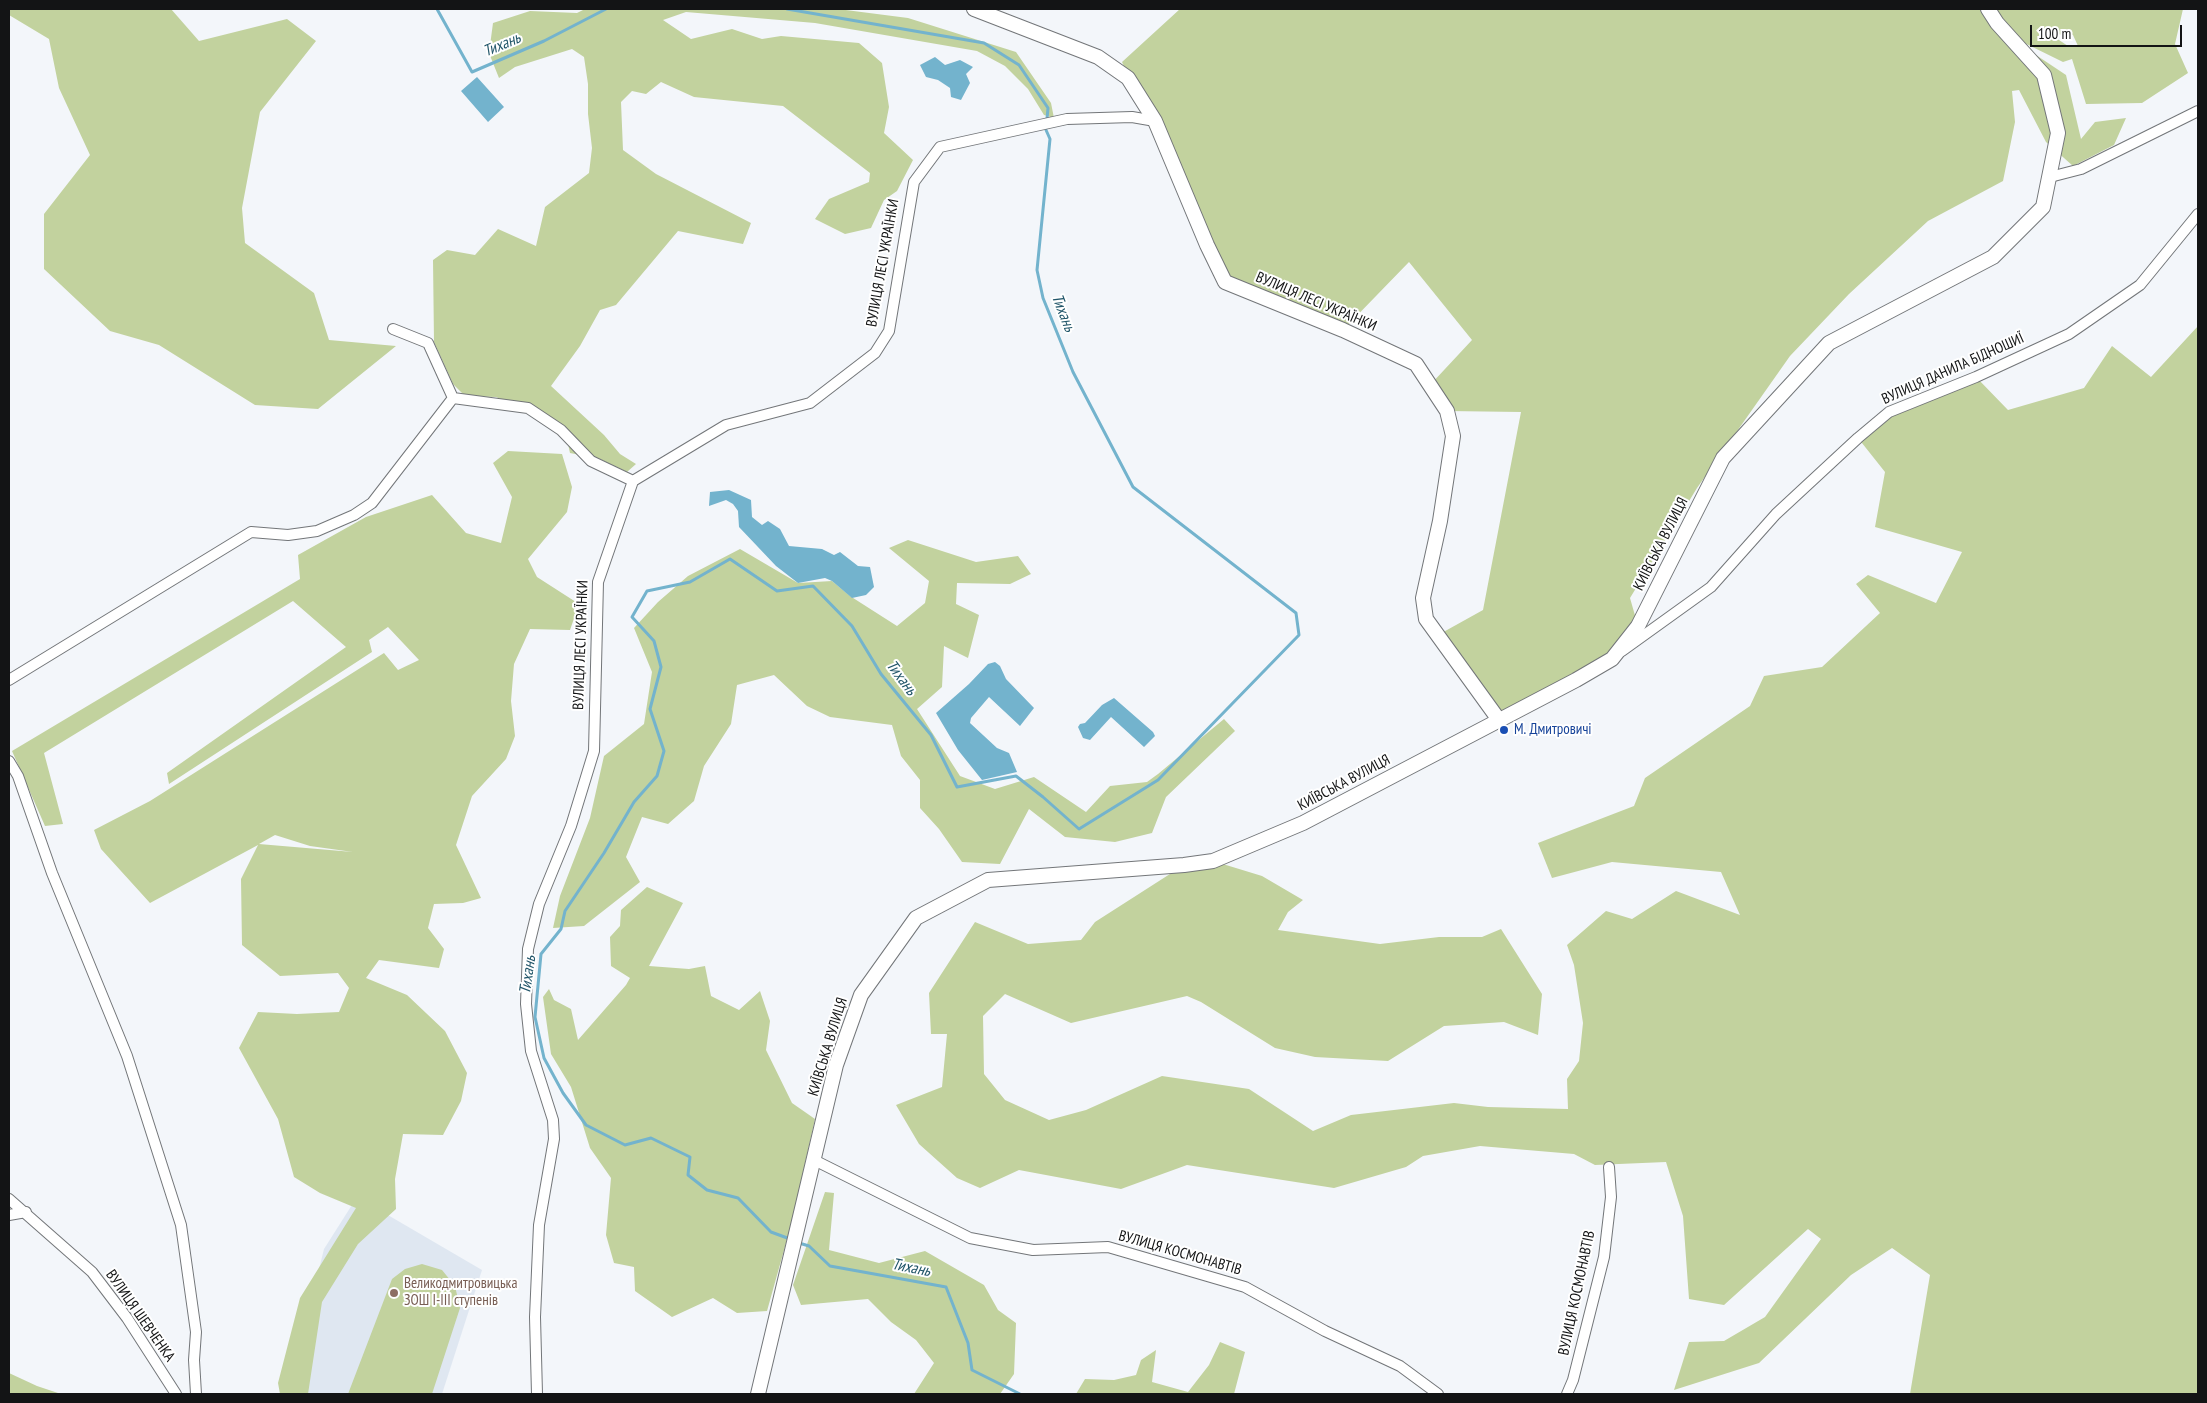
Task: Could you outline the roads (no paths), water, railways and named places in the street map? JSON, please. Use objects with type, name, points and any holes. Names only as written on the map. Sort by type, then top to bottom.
[{"type":"main road","points":[[974,9],[1098,57],[1128,78],[1155,121]]},
{"type":"main road","name":"КИЇВСЬКА ВУЛИЦЯ","points":[[758,1394],[836,1065],[862,995],[916,918],[988,880],[1184,865],[1213,861],[1303,823],[1576,680],[1612,659],[1638,626],[1723,458],[1829,343],[1993,256],[2043,207],[2058,133],[2044,75],[1997,23],[1988,9]]},
{"type":"main road","name":"ВУЛИЦЯ ЛЕСІ УКРАЇНКИ","points":[[1155,121],[1207,245],[1225,282],[1343,330],[1416,364],[1447,411],[1453,436],[1440,521],[1423,598],[1426,620],[1500,720]]},
{"type":"street","points":[[2050,177],[2081,169],[2198,110]]},
{"type":"street","name":"ВУЛИЦЯ ЛЕСІ УКРАЇНКИ","points":[[537,1394],[535,1318],[539,1225],[554,1139],[553,1120],[531,1051],[526,1004],[528,949],[539,904],[572,826],[594,751],[598,582],[633,481],[726,426],[810,403],[875,353],[889,331],[914,182],[940,147],[1068,119],[1132,117],[1155,121]]},
{"type":"street","name":"ВУЛИЦЯ ДАНИЛА БІДНОШИЇ","points":[[1612,659],[1711,587],[1776,514],[1889,412],[1976,377],[2069,334],[2140,285],[2198,214]]},
{"type":"street","points":[[394,330],[428,342],[453,398]]},
{"type":"street","points":[[453,398],[528,408],[561,430],[592,461],[633,481]]},
{"type":"street","points":[[9,680],[250,532],[288,535],[317,531],[354,514],[372,503],[453,398]]},
{"type":"street","points":[[9,761],[18,776],[52,874],[127,1056],[181,1225],[196,1332],[194,1360],[196,1394]]},
{"type":"street","name":"ВУЛИЦЯ КОСМОНАВТІВ","points":[[814,1160],[970,1238],[1034,1250],[1108,1247],[1245,1288],[1325,1332],[1400,1366],[1438,1394]]},
{"type":"street","name":"ВУЛИЦЯ КОСМОНАВТІВ","points":[[1567,1394],[1573,1380],[1604,1257],[1611,1197],[1609,1167]]},
{"type":"street","name":"ВУЛИЦЯ ШЕВЧЕНКА","points":[[9,1199],[92,1272],[127,1318],[176,1394]]},
{"type":"street","points":[[9,1214],[26,1212]]},
{"type":"water","points":[[935,57],[945,65],[960,60],[973,67],[966,74],[970,83],[961,100],[951,97],[950,88],[938,80],[926,77],[920,65]]},
{"type":"water","points":[[477,77],[504,107],[488,122],[461,91]]},
{"type":"water","points":[[729,490],[751,500],[752,517],[762,525],[768,521],[780,529],[789,546],[822,549],[834,555],[840,552],[858,566],[870,567],[874,587],[866,595],[852,598],[832,581],[825,578],[798,583],[776,566],[739,527],[738,511],[733,504],[726,500],[709,506],[710,492]]},
{"type":"water","points":[[995,662],[1000,666],[1006,679],[1034,708],[1020,726],[989,697],[971,718],[970,723],[997,748],[1009,753],[1017,772],[982,780],[958,750],[936,713],[969,684],[988,664]]},
{"type":"water","points":[[1114,698],[1153,732],[1155,736],[1144,747],[1111,717],[1090,740],[1083,738],[1078,727],[1080,724],[1085,723],[1102,705]]},
{"type":"waterway","name":"Тихань","points":[[437,9],[472,72],[544,41],[606,9]]},
{"type":"waterway","name":"Тихань","points":[[787,9],[984,43],[1019,65],[1048,108],[1047,119]]},
{"type":"waterway","name":"Тихань","points":[[790,1239],[771,1232],[738,1198],[707,1190],[688,1175],[690,1157],[651,1138],[625,1145],[586,1125],[563,1093],[544,1058],[535,1017],[541,954],[561,929],[565,911],[604,853],[634,802],[657,776],[664,751],[650,709],[661,667],[654,641],[632,617],[647,591],[690,582],[730,559],[777,591],[813,586],[852,626],[881,674],[931,735],[957,787],[1016,776],[1079,829],[1158,780],[1299,635],[1296,613],[1133,487],[1073,372],[1043,298],[1037,270],[1050,139],[1046,130]]},
{"type":"waterway","name":"Тихань","points":[[799,1243],[809,1246],[830,1266],[946,1287],[968,1343],[972,1370],[1020,1394]]},
{"type":"place","name":"М. Дмитровичі","points":[[1504,730]]},
{"type":"place","name":"Великодмитровицька ЗОШ І-ІІІ ступенів","points":[[394,1293]]}]
